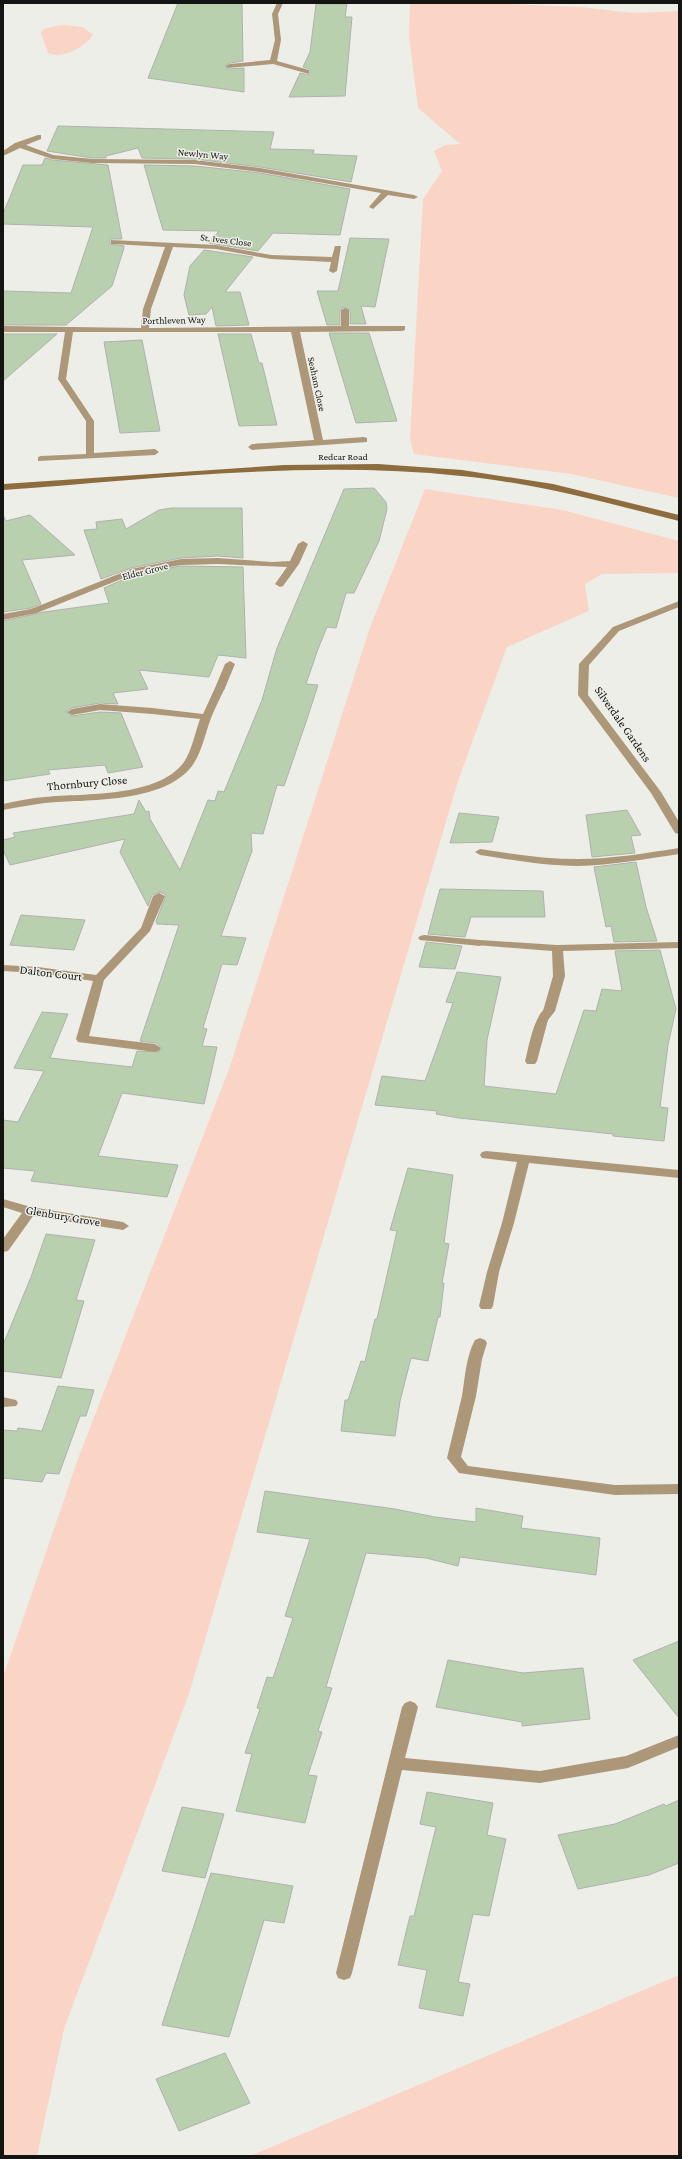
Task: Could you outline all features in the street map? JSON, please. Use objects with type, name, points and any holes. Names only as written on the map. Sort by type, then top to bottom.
[{"type":"street","points":[[272,62],[278,40],[275,14],[280,3]]},
{"type":"street","points":[[230,66],[272,62],[306,72]]},
{"type":"street","points":[[3,154],[18,145],[38,137]]},
{"type":"street","name":"Newlyn Way","points":[[18,145],[52,156],[92,161],[195,162],[414,196]]},
{"type":"street","points":[[373,207],[386,192]]},
{"type":"street","name":"St. Ives Close","points":[[114,242],[216,248],[270,257],[335,260]]},
{"type":"street","points":[[145,331],[147,309],[168,246]]},
{"type":"street","points":[[333,271],[338,248]]},
{"type":"street","points":[[345,310],[345,328]]},
{"type":"street","name":"Porthleven Way","points":[[3,329],[145,331],[402,328]]},
{"type":"street","name":"Seaham Close","points":[[295,329],[319,443]]},
{"type":"street","points":[[69,331],[62,379],[90,421],[90,456]]},
{"type":"street","points":[[252,447],[364,440]]},
{"type":"street","points":[[41,459],[155,452]]},
{"type":"street","name":"Redcar Road","points":[[3,486],[284,468],[378,467],[462,473],[553,487],[679,518]]},
{"type":"street","points":[[280,584],[294,564],[303,544]]},
{"type":"street","name":"Elder Grove","points":[[3,617],[34,611],[134,571],[181,562],[218,561],[272,565],[294,564]]},
{"type":"street","name":"Silverdale Gardens","points":[[679,604],[616,629],[584,664],[583,695],[656,792],[675,819],[679,830]]},
{"type":"street","name":"Thornbury Close","points":[[3,807],[44,800],[136,792],[158,784],[175,775],[187,765],[206,717],[230,664]]},
{"type":"street","points":[[72,712],[100,707],[206,717]]},
{"type":"street","points":[[480,852],[528,860],[564,862],[610,861],[679,851]]},
{"type":"street","name":"Dalton Court","points":[[155,1048],[82,1040],[99,979],[146,929],[159,896]]},
{"type":"street","points":[[424,938],[480,944],[557,948],[679,945]]},
{"type":"street","points":[[531,1061],[542,1020],[549,1011],[558,976],[557,948]]},
{"type":"street","name":"Dalton Court","points":[[3,968],[38,970],[99,979]]},
{"type":"street","points":[[486,1155],[679,1174]]},
{"type":"street","points":[[486,1306],[493,1272],[508,1223],[524,1159]]},
{"type":"street","name":"Glenbury Grove","points":[[3,1203],[30,1211],[123,1226]]},
{"type":"street","points":[[3,1248],[30,1211]]},
{"type":"street","points":[[480,1343],[475,1359],[469,1396],[454,1458],[464,1470],[615,1490],[679,1489]]},
{"type":"street","points":[[344,1973],[410,1707]]},
{"type":"street","points":[[397,1763],[540,1777],[628,1762],[679,1741]]},
{"type":"shaded area","points":[[487,3],[581,7],[633,13],[679,11],[679,498],[571,474],[414,454],[410,439],[423,199],[442,171],[434,151],[445,145],[460,144],[418,108],[409,36],[410,4]]},
{"type":"shaded area","points":[[62,25],[83,27],[93,35],[79,48],[66,54],[54,55],[48,53],[41,33],[43,29]]},
{"type":"shaded area","points":[[425,489],[563,510],[679,541],[679,573],[602,574],[585,584],[589,611],[507,647],[458,781],[189,1694],[64,2029],[37,2156],[3,2156],[3,1677],[79,1456],[229,1069],[369,630]]},
{"type":"shaded area","points":[[679,1975],[679,2156],[250,2156]]},
{"type":"building","points":[[178,3],[242,3],[243,61],[230,63],[225,66],[227,69],[244,68],[244,92],[148,78]]},
{"type":"building","points":[[316,4],[347,4],[345,17],[352,17],[345,96],[289,97],[300,73],[310,74],[310,69],[303,67],[310,52]]},
{"type":"building","points":[[58,126],[274,132],[270,149],[314,150],[313,154],[357,156],[351,182],[260,167],[195,159],[142,158],[138,148],[106,156],[106,158],[92,158],[47,151]]},
{"type":"building","points":[[45,158],[52,160],[108,165],[122,239],[110,239],[110,244],[124,246],[124,248],[112,286],[66,325],[3,325],[3,291],[71,293],[93,227],[3,224],[3,214],[23,165],[42,165]]},
{"type":"building","points":[[144,165],[195,166],[260,173],[350,189],[340,235],[273,233],[258,251],[209,243],[219,231],[163,230]]},
{"type":"building","points":[[350,238],[389,239],[375,307],[361,306],[366,324],[350,324],[350,310],[344,307],[340,310],[340,325],[327,325],[317,291],[338,291]]},
{"type":"building","points":[[204,250],[253,257],[225,292],[240,292],[249,325],[216,326],[212,307],[206,314],[189,315],[184,295],[190,266]]},
{"type":"building","points":[[329,333],[369,333],[397,421],[356,423]]},
{"type":"building","points":[[3,334],[57,334],[3,381]]},
{"type":"building","points":[[218,334],[251,334],[259,363],[262,363],[277,425],[239,426]]},
{"type":"building","points":[[142,340],[160,431],[120,433],[104,342]]},
{"type":"building","points":[[374,488],[386,502],[387,509],[379,541],[354,593],[346,593],[336,628],[327,627],[318,649],[306,684],[318,685],[306,722],[284,786],[277,785],[263,834],[251,833],[252,851],[221,936],[246,938],[237,965],[222,964],[203,1028],[207,1029],[202,1046],[217,1047],[204,1104],[122,1093],[98,1156],[178,1165],[167,1197],[31,1181],[35,1171],[3,1168],[3,1120],[18,1122],[44,1071],[14,1068],[42,1012],[68,1014],[50,1058],[132,1067],[137,1051],[159,1052],[162,1048],[156,1043],[140,1041],[179,925],[157,924],[156,921],[166,895],[160,892],[152,895],[148,906],[120,852],[125,839],[10,865],[3,850],[3,840],[15,837],[13,833],[134,814],[139,800],[146,812],[149,811],[150,819],[180,870],[208,800],[215,801],[218,791],[224,792],[262,700],[277,648],[344,489]]},
{"type":"building","points":[[171,508],[242,508],[243,558],[218,556],[181,558],[131,568],[101,579],[84,530],[97,529],[96,522],[122,519],[126,529],[159,510]]},
{"type":"building","points":[[3,515],[6,521],[30,515],[75,555],[22,560],[41,604],[31,608],[3,612]]},
{"type":"building","points":[[181,566],[243,567],[246,658],[218,655],[209,677],[139,670],[148,689],[113,693],[118,704],[100,703],[72,708],[66,711],[72,716],[100,712],[121,713],[143,767],[108,773],[105,765],[48,770],[50,774],[3,781],[3,621],[44,612],[109,603],[104,588],[136,574]]},
{"type":"building","points":[[627,810],[641,835],[631,836],[635,853],[592,857],[586,815]]},
{"type":"building","points":[[459,813],[499,817],[492,842],[450,843]]},
{"type":"building","points":[[636,862],[646,907],[657,941],[614,942],[611,926],[606,927],[594,867]]},
{"type":"building","points":[[440,889],[543,891],[545,917],[471,917],[465,937],[428,934]]},
{"type":"building","points":[[21,915],[85,920],[74,950],[10,945]]},
{"type":"building","points":[[426,942],[462,946],[455,969],[419,967]]},
{"type":"building","points":[[660,950],[676,1009],[668,1045],[660,1107],[668,1108],[664,1141],[613,1136],[613,1134],[459,1118],[436,1114],[437,1111],[375,1105],[382,1076],[425,1081],[453,1003],[446,1002],[457,972],[501,977],[487,1040],[484,1086],[556,1094],[584,1010],[596,1011],[602,989],[622,991],[615,951]]},
{"type":"building","points":[[408,1168],[453,1175],[444,1243],[449,1244],[442,1283],[444,1283],[440,1317],[438,1317],[428,1361],[411,1358],[400,1401],[395,1436],[341,1431],[345,1400],[348,1400],[361,1361],[365,1362],[375,1319],[377,1319],[397,1231],[390,1230]]},
{"type":"building","points":[[46,1234],[95,1240],[76,1300],[84,1301],[61,1378],[3,1371],[3,1345],[31,1277]]},
{"type":"building","points":[[58,1386],[94,1390],[86,1416],[80,1416],[59,1474],[46,1473],[42,1482],[3,1478],[3,1430],[17,1431],[18,1428],[42,1431]]},
{"type":"building","points":[[265,1491],[476,1522],[476,1508],[523,1516],[521,1528],[600,1538],[596,1575],[460,1557],[458,1566],[426,1558],[366,1553],[326,1687],[332,1688],[318,1731],[322,1732],[308,1775],[317,1776],[305,1823],[236,1811],[252,1754],[245,1753],[260,1709],[257,1708],[267,1677],[273,1678],[293,1618],[285,1616],[310,1539],[257,1532]]},
{"type":"building","points":[[679,1641],[679,1718],[633,1660]]},
{"type":"building","points":[[448,1660],[523,1673],[583,1668],[590,1719],[522,1726],[522,1722],[436,1707]]},
{"type":"building","points":[[427,1792],[493,1803],[487,1835],[506,1839],[489,1916],[473,1914],[458,1982],[470,1984],[463,2016],[419,2008],[427,1970],[398,1965],[410,1916],[414,1916],[436,1827],[420,1824]]},
{"type":"building","points":[[679,1800],[679,1863],[649,1875],[578,1889],[558,1835],[615,1824],[664,1804],[666,1806]]},
{"type":"building","points":[[182,1807],[224,1814],[205,1878],[162,1871]]},
{"type":"building","points":[[211,1873],[293,1886],[284,1923],[264,1920],[229,2037],[162,2025]]},
{"type":"building","points":[[225,2053],[250,2103],[179,2131],[156,2079]]}]
